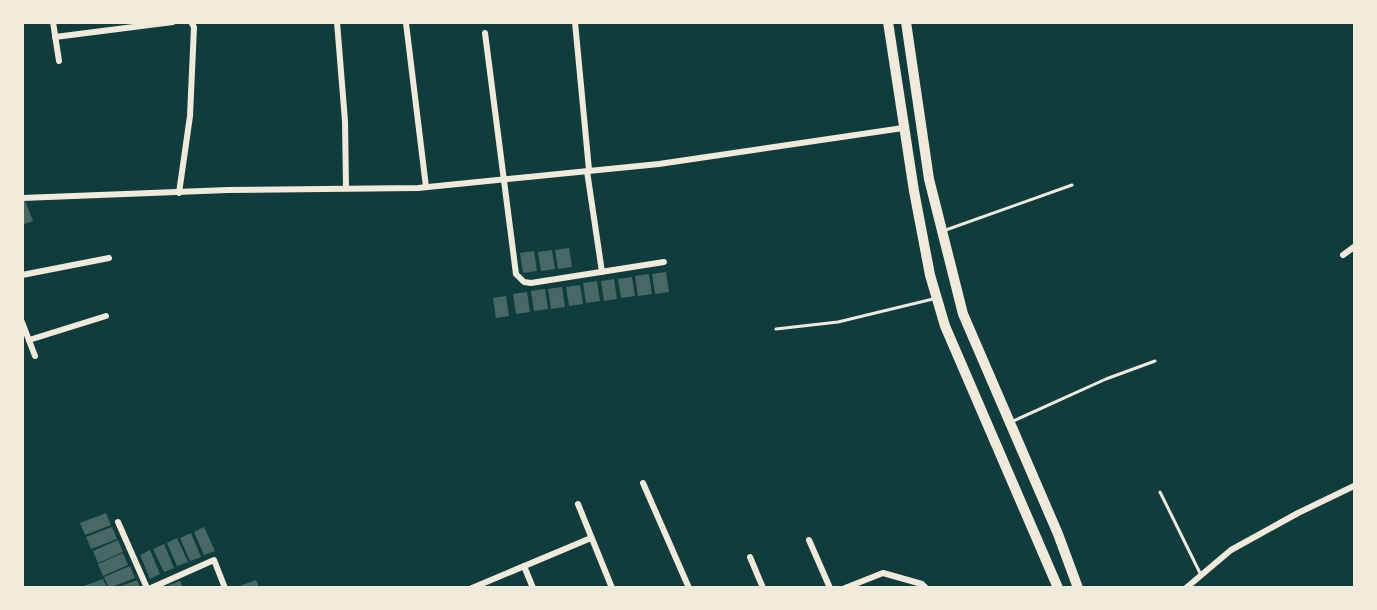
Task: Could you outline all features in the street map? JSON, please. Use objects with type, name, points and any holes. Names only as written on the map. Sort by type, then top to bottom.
[{"type":"main road","points":[[888,22],[903,128],[930,275],[954,347],[1058,588]]},
{"type":"main road","points":[[906,22],[929,179],[963,314],[1061,542],[1078,588]]},
{"type":"main road","points":[[1042,549],[1061,542]]},
{"type":"street","points":[[54,22],[59,61]]},
{"type":"street","points":[[55,37],[109,26],[173,22]]},
{"type":"street","points":[[179,193],[190,116],[194,27],[191,22]]},
{"type":"street","points":[[337,22],[345,121],[346,188]]},
{"type":"street","points":[[575,22],[588,170],[602,272]]},
{"type":"street","points":[[406,23],[426,187]]},
{"type":"street","points":[[485,33],[516,274],[519,279],[531,283],[664,262]]},
{"type":"street","points":[[22,198],[426,187],[681,161],[903,128]]},
{"type":"street","points":[[1343,255],[1354,247]]},
{"type":"street","points":[[22,275],[109,258]]},
{"type":"street","points":[[29,340],[106,316]]},
{"type":"street","points":[[22,322],[35,356]]},
{"type":"street","points":[[643,483],[688,588]]},
{"type":"street","points":[[1186,588],[1231,550],[1298,513],[1354,486]]},
{"type":"street","points":[[578,504],[612,588]]},
{"type":"street","points":[[118,522],[149,588],[214,560],[225,588]]},
{"type":"street","points":[[472,588],[591,538]]},
{"type":"street","points":[[810,540],[830,588]]},
{"type":"street","points":[[750,557],[763,588]]},
{"type":"street","points":[[524,566],[533,588]]},
{"type":"street","points":[[845,588],[883,573],[922,584],[926,588]]},
{"type":"lane","points":[[942,231],[1072,185]]},
{"type":"lane","points":[[776,329],[838,322],[937,298]]},
{"type":"lane","points":[[1010,423],[1106,379],[1155,361]]},
{"type":"lane","points":[[1160,492],[1201,575]]},
{"type":"building","points":[[24,198],[33,221],[22,225],[22,199]]},
{"type":"building","points":[[569,248],[572,267],[558,269],[555,250]]},
{"type":"building","points":[[552,250],[555,269],[541,271],[538,252]]},
{"type":"building","points":[[534,251],[537,271],[523,273],[520,253]]},
{"type":"building","points":[[666,272],[669,292],[655,294],[652,274]]},
{"type":"building","points":[[649,274],[652,294],[638,296],[635,276]]},
{"type":"building","points":[[632,277],[635,296],[621,298],[618,279]]},
{"type":"building","points":[[614,279],[617,299],[604,301],[601,281]]},
{"type":"building","points":[[597,281],[600,301],[586,303],[583,283]]},
{"type":"building","points":[[580,285],[583,304],[569,306],[566,287]]},
{"type":"building","points":[[562,287],[565,307],[551,309],[548,289]]},
{"type":"building","points":[[545,289],[548,309],[534,311],[531,291]]},
{"type":"building","points":[[527,292],[530,312],[516,314],[513,294]]},
{"type":"building","points":[[506,296],[509,316],[496,318],[493,298]]},
{"type":"building","points":[[106,513],[111,525],[85,535],[80,523]]},
{"type":"building","points":[[112,527],[117,539],[91,549],[86,537]]},
{"type":"building","points":[[204,527],[215,551],[204,555],[194,532]]},
{"type":"building","points":[[191,533],[201,557],[190,561],[180,538]]},
{"type":"building","points":[[177,538],[188,562],[177,566],[167,543]]},
{"type":"building","points":[[118,540],[123,552],[98,563],[93,551]]},
{"type":"building","points":[[164,544],[174,568],[164,572],[153,549]]},
{"type":"building","points":[[150,550],[160,574],[150,579],[140,555]]},
{"type":"building","points":[[123,553],[128,565],[103,576],[98,564]]},
{"type":"building","points":[[130,566],[135,578],[109,588],[104,577]]},
{"type":"building","points":[[103,579],[107,588],[81,588],[81,587]]},
{"type":"building","points":[[137,580],[140,588],[119,588],[119,587]]},
{"type":"building","points":[[256,580],[259,588],[237,588],[237,587]]},
{"type":"building","points":[[180,581],[183,588],[165,588],[165,587]]}]
